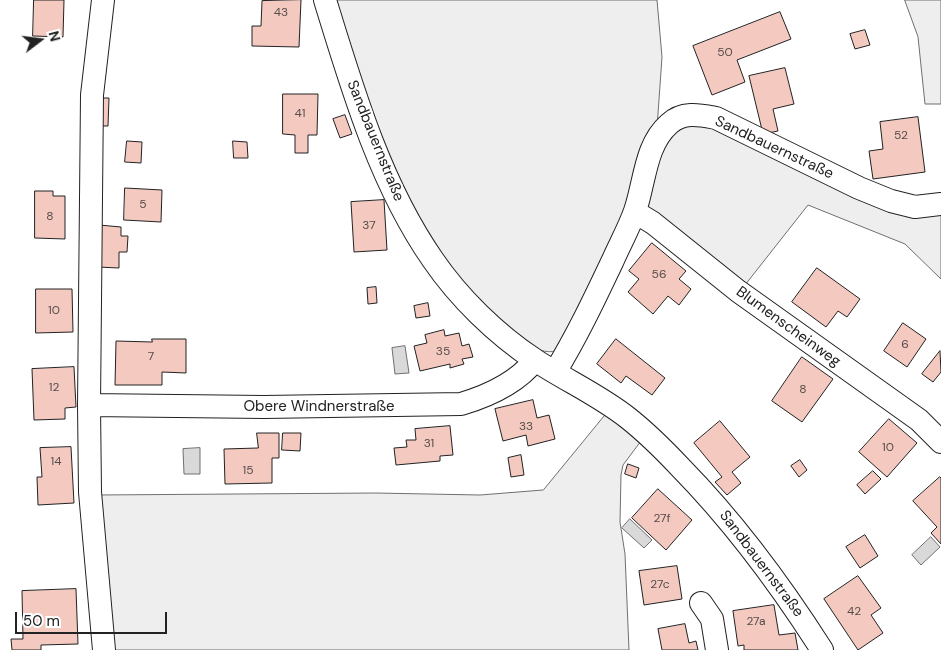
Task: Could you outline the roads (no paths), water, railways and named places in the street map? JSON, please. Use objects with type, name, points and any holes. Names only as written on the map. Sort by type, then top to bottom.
[{"type":"street","points":[[103,0],[92,96],[89,405],[90,492],[104,650]]},
{"type":"street","name":"Sandbauernstraße","points":[[325,0],[342,56],[373,144],[406,216],[433,261],[470,306],[504,336],[535,360],[587,389],[629,419],[713,500],[756,551],[822,650]]},
{"type":"street","name":"Sandbauernstraße","points":[[555,372],[574,341],[635,212],[648,160],[658,137],[670,123],[683,115],[698,114],[716,118],[859,188],[891,201],[914,207],[941,204]]},
{"type":"street","name":"Blumenscheinweg","points":[[635,212],[652,222],[738,291],[919,420],[941,442]]},
{"type":"street","name":"Obere Windnerstraße","points":[[89,405],[283,407],[461,404],[473,401],[517,379],[535,360]]},
{"type":"street","points":[[701,603],[712,619],[717,650]]}]
